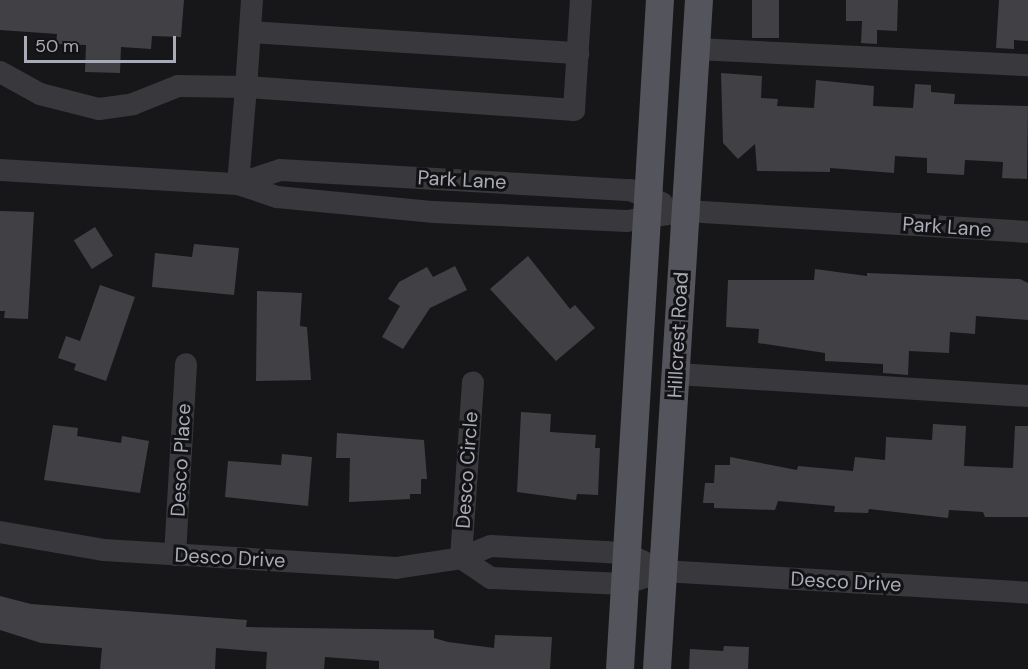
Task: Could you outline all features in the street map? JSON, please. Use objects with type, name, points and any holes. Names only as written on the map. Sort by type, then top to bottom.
[{"type":"main road","name":"Hillcrest Road","points":[[620,669],[660,0]]},
{"type":"main road","name":"Hillcrest Road","points":[[657,669],[699,0]]},
{"type":"street","points":[[238,184],[252,0]]},
{"type":"street","points":[[0,72],[40,94],[99,109],[133,104],[178,86],[246,87],[574,110],[581,0]]},
{"type":"street","points":[[250,32],[578,52]]},
{"type":"street","points":[[696,49],[1028,65]]},
{"type":"street","name":"Park Lane","points":[[0,170],[238,184],[277,197],[434,212],[617,221],[647,207],[1028,231]]},
{"type":"street","name":"Park Lane","points":[[238,184],[280,170],[630,190],[647,207]]},
{"type":"street","name":"Desco Place","points":[[175,555],[186,364]]},
{"type":"street","points":[[676,374],[1028,396]]},
{"type":"street","name":"Desco Circle","points":[[460,558],[473,382]]},
{"type":"street","name":"Desco Drive","points":[[0,532],[104,550],[396,568],[460,558],[492,546],[627,554],[663,571]]},
{"type":"street","name":"Desco Drive","points":[[460,558],[491,578],[624,584],[663,571],[1028,592]]},
{"type":"building","points":[[0,0],[184,0],[181,37],[152,36],[151,49],[121,47],[120,73],[85,72],[86,45],[56,44],[57,34],[0,30]]},
{"type":"building","points":[[752,0],[779,0],[779,38],[752,38]]},
{"type":"building","points":[[846,0],[898,0],[897,31],[877,30],[877,44],[861,43],[862,21],[846,21]]},
{"type":"building","points":[[999,0],[1028,0],[1028,41],[1014,40],[1014,49],[996,48]]},
{"type":"building","points":[[721,73],[762,76],[761,98],[778,99],[777,106],[814,108],[816,80],[874,86],[873,106],[913,108],[915,84],[931,85],[931,92],[955,94],[954,104],[1028,106],[1027,179],[1002,178],[1003,162],[965,160],[964,175],[927,173],[927,158],[895,156],[894,173],[830,168],[830,172],[757,171],[755,144],[738,159],[723,143]]},
{"type":"building","points":[[0,211],[34,212],[28,319],[4,318],[5,311],[0,311]]},
{"type":"building","points":[[95,227],[113,256],[92,269],[74,240]]},
{"type":"building","points":[[194,244],[239,248],[234,295],[152,287],[155,253],[192,257]]},
{"type":"building","points":[[528,256],[570,309],[575,305],[595,328],[556,361],[490,289]]},
{"type":"building","points":[[455,266],[467,290],[430,308],[403,349],[382,337],[400,306],[388,299],[399,282],[427,267],[433,277]]},
{"type":"building","points":[[815,269],[867,276],[867,273],[1020,279],[1028,283],[1028,320],[976,316],[975,334],[950,332],[949,353],[909,351],[908,375],[883,373],[883,364],[825,361],[825,353],[758,343],[759,329],[726,327],[728,280],[814,280]]},
{"type":"building","points":[[100,285],[135,297],[106,381],[74,370],[76,364],[58,358],[66,336],[80,341]]},
{"type":"building","points":[[257,291],[302,293],[300,326],[307,327],[311,380],[256,381]]},
{"type":"building","points":[[521,412],[551,414],[550,432],[596,435],[595,448],[600,448],[598,495],[577,494],[576,500],[517,492]]},
{"type":"building","points":[[933,424],[966,426],[964,466],[1013,468],[1015,426],[1028,426],[1028,517],[985,517],[983,512],[949,510],[948,518],[869,509],[868,513],[834,512],[835,506],[778,501],[775,510],[714,508],[714,503],[703,503],[705,483],[714,483],[715,465],[730,465],[730,457],[797,470],[798,466],[853,471],[855,457],[885,460],[886,437],[932,440]]},
{"type":"building","points":[[53,425],[78,428],[77,436],[121,443],[122,436],[149,441],[140,493],[44,480]]},
{"type":"building","points":[[337,433],[424,440],[427,479],[421,479],[421,494],[410,494],[410,499],[349,502],[350,458],[336,458]]},
{"type":"building","points":[[282,454],[312,457],[308,506],[225,497],[228,461],[281,465]]},
{"type":"building","points":[[0,596],[31,604],[247,620],[246,627],[434,630],[434,638],[494,648],[495,635],[552,637],[550,669],[379,669],[379,661],[325,657],[324,669],[266,669],[267,652],[216,648],[215,669],[100,669],[102,648],[41,643],[0,630]]},
{"type":"building","points":[[724,646],[749,647],[748,669],[689,669],[690,649],[723,651]]}]
